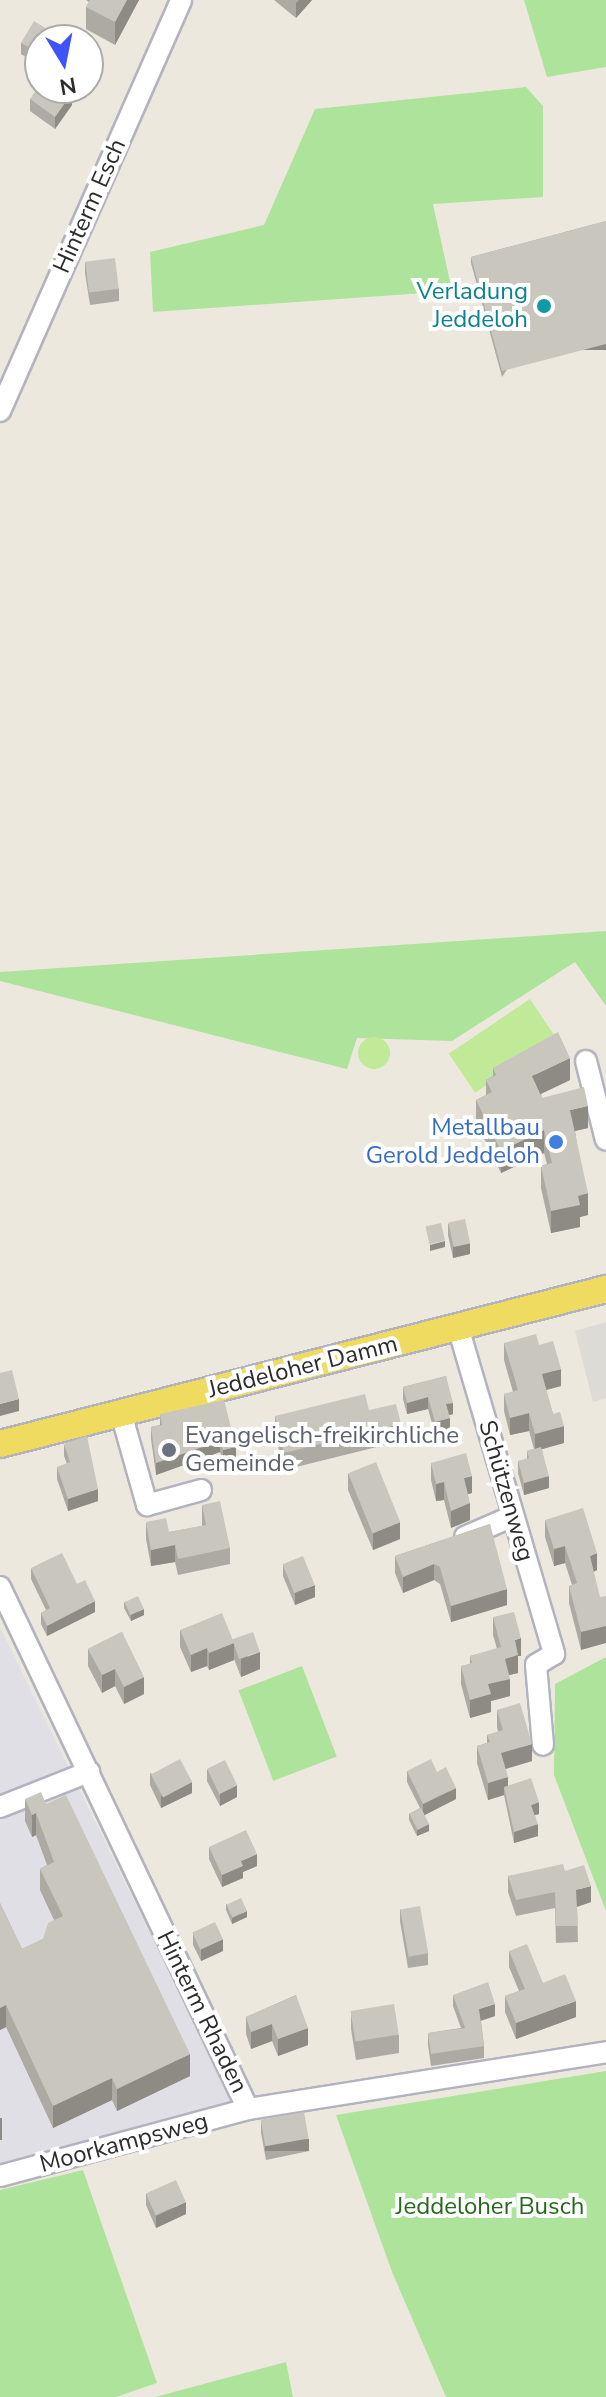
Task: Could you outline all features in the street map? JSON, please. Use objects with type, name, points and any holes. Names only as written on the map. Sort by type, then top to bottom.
[{"type":"main road","name":"Jeddeloher Damm","points":[[0,1444],[606,1289]]},
{"type":"street","name":"Hinterm Esch","points":[[0,411],[181,0]]},
{"type":"street","points":[[586,1061],[606,1140]]},
{"type":"street","name":"Schützenweg","points":[[458,1327],[554,1654],[536,1665],[543,1745]]},
{"type":"street","points":[[121,1413],[147,1505],[201,1490]]},
{"type":"street","points":[[462,1538],[513,1516]]},
{"type":"street","name":"Hinterm Rhaden","points":[[0,1587],[6,1616],[89,1772],[248,2109],[606,2052]]},
{"type":"street","points":[[0,1807],[89,1772]]},
{"type":"street","name":"Moorkampsweg","points":[[0,2176],[248,2109]]},
{"type":"shaded area","points":[[606,1322],[606,1398],[593,1402],[575,1331]]},
{"type":"shaded area","points":[[0,1627],[232,2101],[0,2165]]},
{"type":"green space","points":[[524,0],[606,0],[606,67],[547,77]]},
{"type":"green space","points":[[526,87],[543,106],[543,197],[433,204],[452,291],[153,312],[150,252],[264,225],[315,109]]},
{"type":"green space","points":[[606,931],[606,1006],[575,962],[452,1041],[357,1038],[347,1069],[0,981],[0,972]]},
{"type":"green space","points":[[530,999],[556,1038],[475,1093],[449,1054]]},
{"type":"green space","points":[[374,1037],[386,1041],[390,1053],[386,1065],[374,1069],[362,1065],[358,1053],[362,1041]]},
{"type":"green space","points":[[606,1657],[606,1911],[554,1775],[555,1684]]},
{"type":"green space","points":[[302,1666],[337,1757],[273,1781],[239,1690]]},
{"type":"green space","name":"Jeddeloher Busch","points":[[606,2071],[606,2397],[446,2397],[392,2272],[336,2115]]},
{"type":"green space","points":[[83,2170],[157,2383],[116,2397],[0,2397],[0,2190]]},
{"type":"green space","points":[[286,2362],[293,2397],[155,2397]]},
{"type":"building","points":[[90,0],[127,0],[115,22],[86,7]]},
{"type":"building","points":[[37,104],[64,104],[55,117]]},
{"type":"building","name":"Verladung Jeddeloh","points":[[606,221],[606,344],[502,371],[471,257]]},
{"type":"building","points":[[115,258],[119,289],[89,292],[85,262]]},
{"type":"building","points":[[558,1032],[570,1058],[532,1076],[542,1098],[584,1087],[588,1106],[570,1110],[588,1193],[578,1196],[580,1205],[551,1211],[541,1166],[552,1163],[544,1130],[501,1151],[476,1100],[492,1092],[486,1080],[496,1075],[493,1068]]},
{"type":"building","points":[[465,1219],[470,1243],[454,1247],[448,1223]]},
{"type":"building","points":[[441,1223],[445,1241],[429,1244],[425,1227]]},
{"type":"building","points":[[536,1334],[539,1345],[553,1341],[561,1369],[542,1374],[553,1414],[560,1412],[564,1426],[535,1434],[529,1413],[510,1418],[504,1394],[518,1390],[504,1343]]},
{"type":"building","points":[[12,1370],[19,1399],[0,1404],[0,1373]]},
{"type":"building","points":[[446,1376],[453,1403],[446,1404],[450,1418],[435,1422],[428,1397],[407,1403],[403,1387]]},
{"type":"building","points":[[365,1394],[369,1410],[396,1404],[401,1424],[284,1453],[275,1416]]},
{"type":"building","points":[[224,1400],[236,1447],[223,1450],[220,1441],[156,1463],[151,1427],[162,1425],[160,1414]]},
{"type":"building","points":[[87,1436],[98,1489],[68,1499],[57,1467],[70,1462],[64,1444]]},
{"type":"building","points":[[541,1447],[549,1476],[524,1483],[518,1461],[529,1458],[527,1451]]},
{"type":"building","points":[[466,1453],[472,1476],[464,1478],[470,1503],[451,1511],[444,1482],[436,1484],[431,1463]]},
{"type":"building","points":[[376,1462],[400,1522],[373,1534],[348,1473]]},
{"type":"building","points":[[220,1501],[230,1548],[178,1559],[175,1545],[151,1550],[146,1522],[166,1518],[169,1532],[206,1525],[202,1505]]},
{"type":"building","points":[[583,1508],[597,1553],[590,1556],[600,1597],[606,1596],[606,1626],[581,1632],[569,1586],[577,1583],[565,1546],[554,1549],[545,1520]]},
{"type":"building","points":[[490,1524],[507,1589],[451,1606],[440,1567],[434,1564],[403,1577],[395,1556]]},
{"type":"building","points":[[62,1553],[77,1584],[85,1580],[95,1601],[47,1626],[41,1613],[50,1608],[31,1568]]},
{"type":"building","points":[[303,1556],[315,1585],[294,1593],[283,1564]]},
{"type":"building","points":[[138,1596],[144,1609],[130,1615],[124,1602]]},
{"type":"building","points":[[514,1612],[521,1638],[515,1640],[518,1655],[505,1659],[510,1679],[488,1684],[491,1694],[470,1700],[461,1666],[472,1663],[470,1656],[501,1647],[493,1617]]},
{"type":"building","points":[[222,1613],[234,1643],[209,1653],[207,1648],[191,1655],[180,1630]]},
{"type":"building","points":[[122,1632],[144,1677],[124,1687],[115,1669],[102,1675],[88,1649]]},
{"type":"building","points":[[253,1632],[260,1652],[239,1659],[232,1639]]},
{"type":"building","points":[[520,1703],[532,1744],[501,1753],[508,1777],[488,1783],[477,1746],[490,1742],[487,1735],[503,1730],[497,1710]]},
{"type":"building","points":[[180,1759],[192,1782],[163,1797],[151,1774]]},
{"type":"building","points":[[431,1759],[437,1772],[446,1767],[456,1788],[423,1804],[407,1771]]},
{"type":"building","points":[[225,1760],[237,1785],[219,1794],[207,1769]]},
{"type":"building","points":[[531,1778],[539,1802],[531,1805],[538,1824],[514,1832],[504,1787]]},
{"type":"building","points":[[41,1792],[46,1804],[66,1795],[190,2054],[117,2089],[112,2078],[53,2106],[6,2005],[0,2008],[0,1903],[22,1949],[43,1939],[48,1923],[63,1916],[40,1869],[54,1862],[36,1813],[32,1815],[25,1799]]},
{"type":"building","points":[[421,1808],[429,1824],[418,1830],[409,1814]]},
{"type":"building","points":[[246,1830],[257,1854],[241,1861],[243,1866],[222,1875],[209,1847]]},
{"type":"building","points":[[563,1864],[565,1871],[584,1865],[591,1886],[576,1890],[578,1926],[556,1926],[555,1892],[516,1900],[508,1876]]},
{"type":"building","points":[[241,1898],[247,1911],[232,1917],[226,1905]]},
{"type":"building","points":[[420,1906],[428,1953],[409,1957],[400,1909]]},
{"type":"building","points":[[215,1922],[223,1939],[200,1950],[192,1933]]},
{"type":"building","points":[[527,1944],[543,1983],[565,1974],[576,2001],[516,2023],[505,1996],[525,1989],[509,1951]]},
{"type":"building","points":[[488,1982],[495,2004],[479,2009],[484,2046],[431,2054],[428,2033],[465,2028],[453,1995]]},
{"type":"building","points":[[296,1995],[308,2028],[278,2039],[272,2024],[251,2032],[246,2017]]},
{"type":"building","points":[[394,2004],[399,2035],[355,2042],[351,2011]]},
{"type":"building","points":[[304,2112],[309,2139],[265,2146],[261,2120]]},
{"type":"building","points":[[176,2180],[186,2202],[156,2215],[146,2193]]},
{"type":"place","name":"Verladung Jeddeloh","points":[[544,306]]},
{"type":"place","name":"Metallbau Gerold Jeddeloh","points":[[556,1142]]},
{"type":"place","name":"Evangelisch-freikirchliche Gemeinde","points":[[169,1450]]}]
